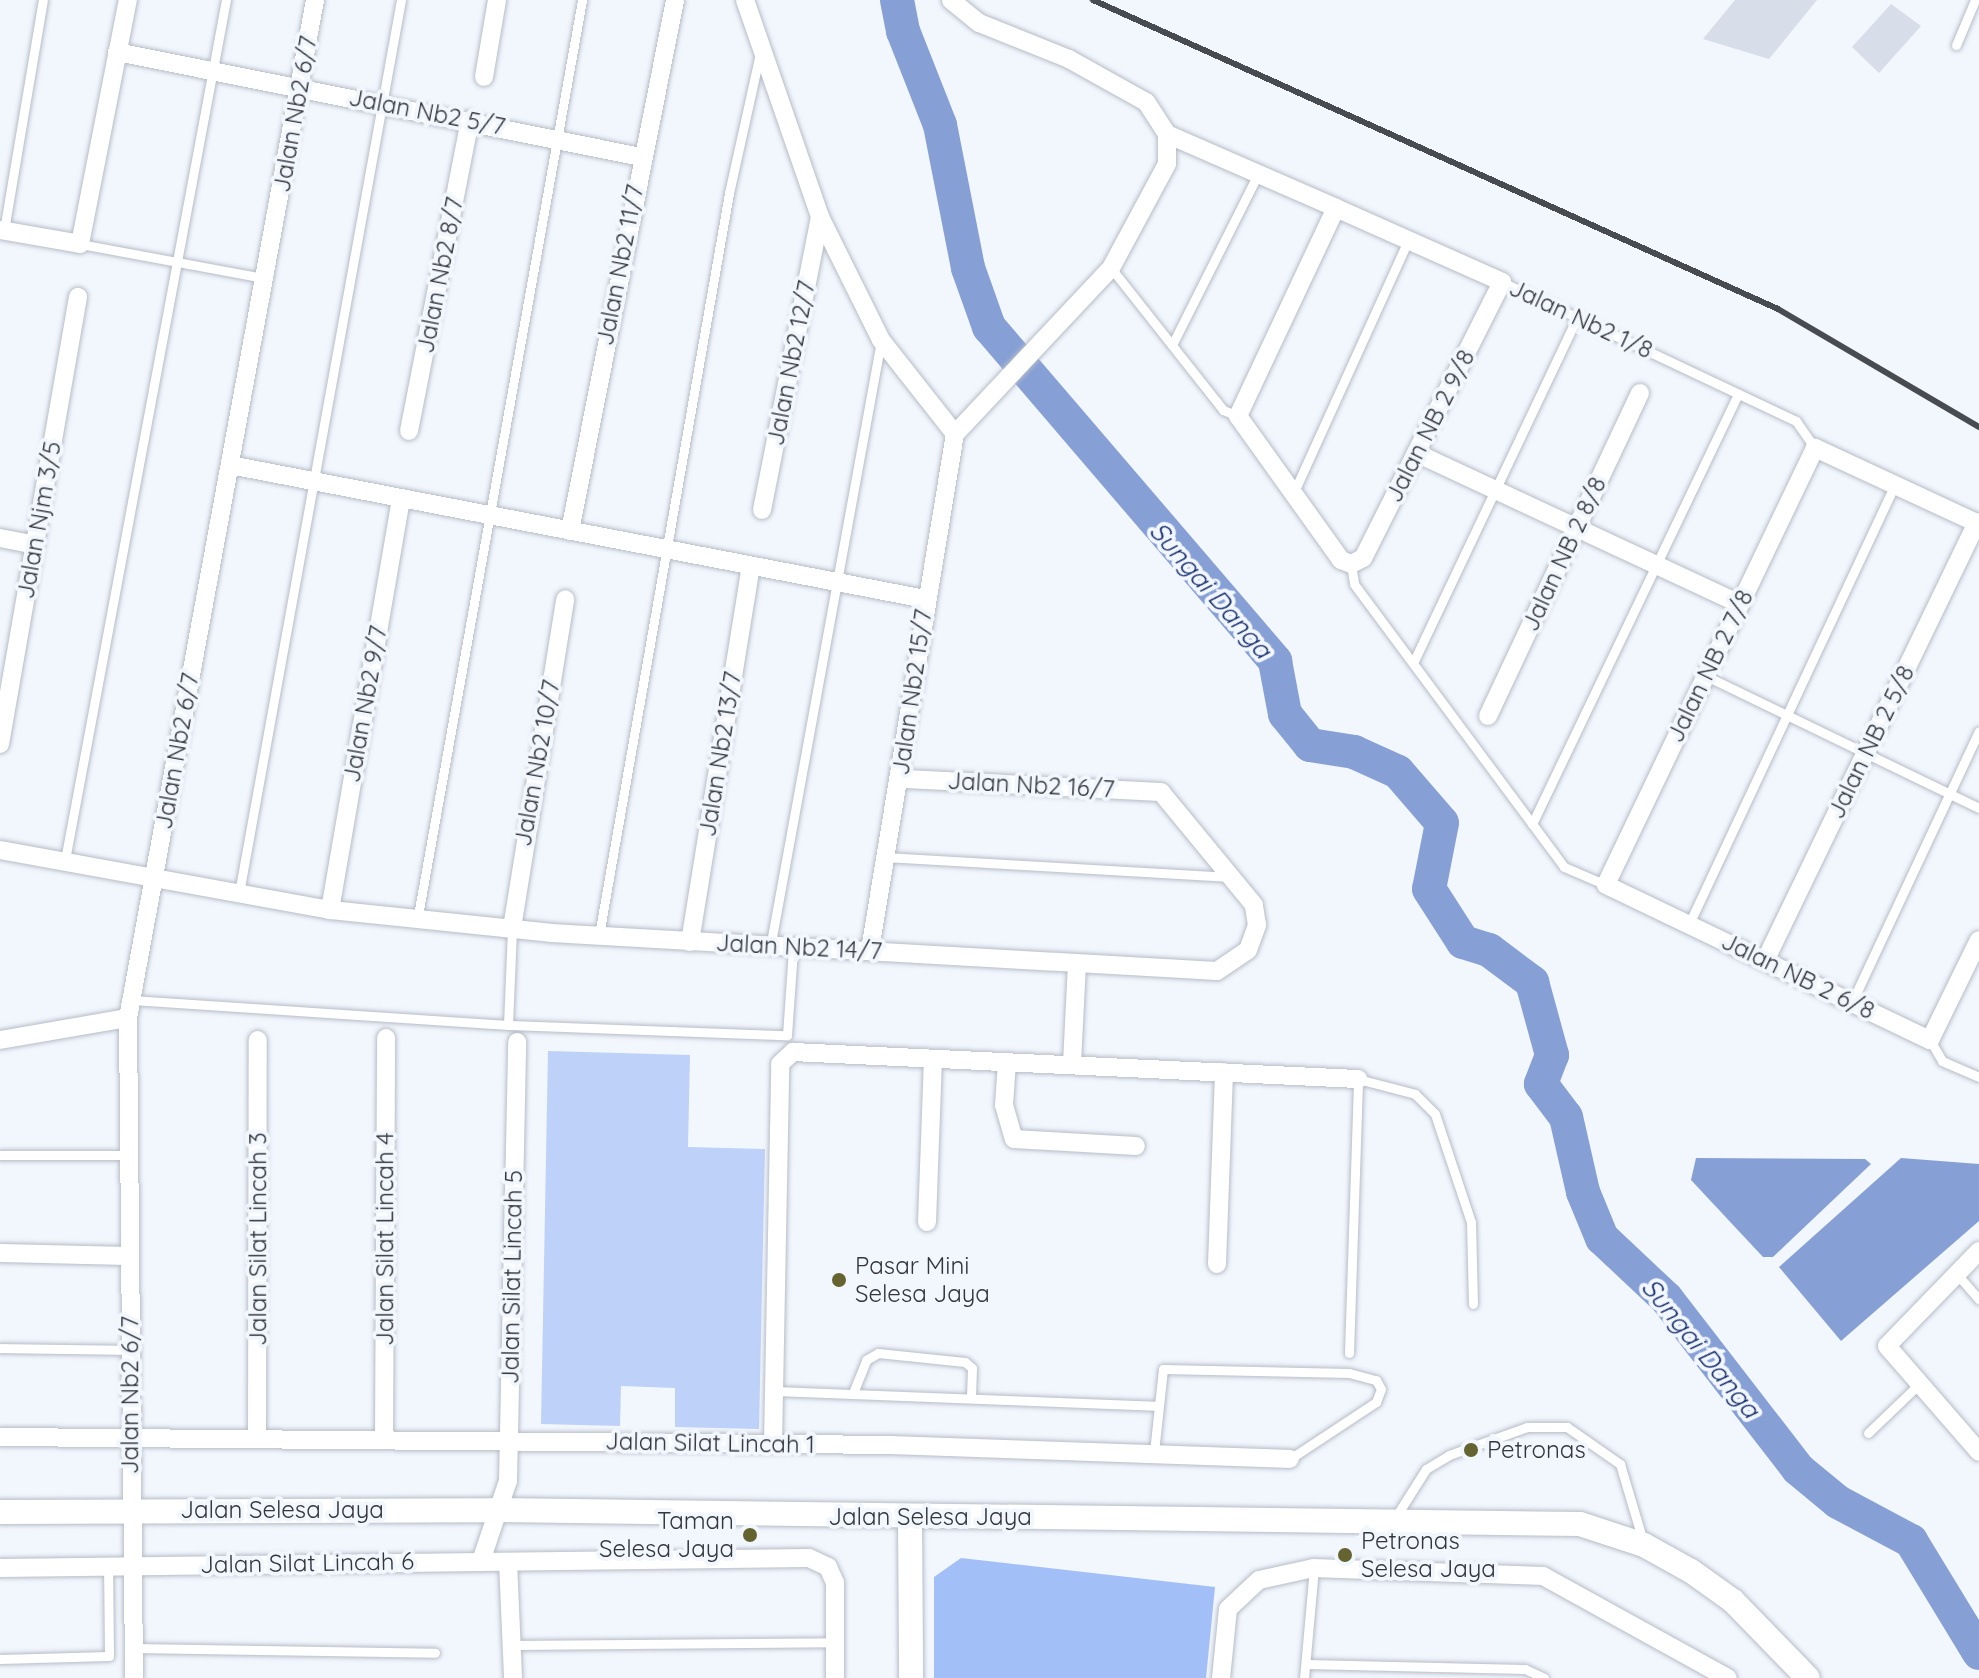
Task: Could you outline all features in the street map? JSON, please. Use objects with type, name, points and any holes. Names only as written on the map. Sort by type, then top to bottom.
[{"type":"street","points":[[2,230],[80,244],[128,0]]},
{"type":"street","name":"Jalan Nb2 6/7","points":[[134,1678],[130,1438],[130,1009],[315,0]]},
{"type":"street","points":[[484,77],[497,0]]},
{"type":"street","name":"Jalan Nb2 11/7","points":[[570,531],[641,157],[675,0]]},
{"type":"street","points":[[745,0],[820,217],[881,340],[955,434],[1111,268],[1167,164],[1167,134],[1146,102],[1069,59],[979,23],[951,0]]},
{"type":"street","name":"Jalan Nb2 5/7","points":[[117,52],[470,120],[641,157]]},
{"type":"street","name":"Jalan Nb2 8/7","points":[[409,431],[470,120]]},
{"type":"street","name":"Jalan Nb2 1/8","points":[[1167,134],[1502,282]]},
{"type":"street","points":[[1336,208],[1238,416],[1293,494],[1351,564]]},
{"type":"street","name":"Jalan Nb2 12/7","points":[[762,510],[820,217]]},
{"type":"street","name":"Jalan NB 2 9/8","points":[[1351,564],[1363,558],[1502,282]]},
{"type":"street","name":"Jalan Njm 3/5","points":[[0,744],[78,297]]},
{"type":"street","name":"Jalan NB 2 8/8","points":[[1488,716],[1640,393]]},
{"type":"street","name":"Jalan Nb2 15/7","points":[[870,950],[882,857],[900,779],[925,599],[955,434]]},
{"type":"street","name":"Jalan Nb2 1/8","points":[[1815,448],[1896,483],[1978,524]]},
{"type":"street","name":"Jalan NB 2 7/8","points":[[1606,885],[1815,448]]},
{"type":"street","points":[[1416,453],[1740,604]]},
{"type":"street","points":[[230,465],[925,599]]},
{"type":"street","name":"Jalan Nb2 9/7","points":[[330,910],[401,499]]},
{"type":"street","name":"Jalan NB 2 5/8","points":[[1765,961],[1978,524]]},
{"type":"street","points":[[0,538],[35,545]]},
{"type":"street","name":"Jalan Nb2 13/7","points":[[690,942],[751,566]]},
{"type":"street","name":"Jalan Nb2 10/7","points":[[512,928],[565,599]]},
{"type":"street","name":"Jalan Nb2 16/7","points":[[900,779],[1161,792]]},
{"type":"street","name":"Jalan Nb2 14/7","points":[[0,850],[330,910],[417,921],[770,948],[870,950],[1217,971],[1248,950],[1257,925],[1254,905],[1161,792]]},
{"type":"street","name":"Jalan NB 2 6/8","points":[[1606,885],[1930,1040]]},
{"type":"street","points":[[1930,1040],[1979,940]]},
{"type":"street","points":[[1072,1063],[1077,964]]},
{"type":"street","points":[[0,1040],[130,1009]]},
{"type":"street","name":"Jalan Silat Lincah 5","points":[[495,1510],[508,1481],[512,1033]]},
{"type":"street","name":"Jalan Silat Lincah 4","points":[[384,1440],[386,1038]]},
{"type":"street","name":"Jalan Silat Lincah 3","points":[[257,1439],[258,1040]]},
{"type":"street","points":[[773,1444],[780,1064],[793,1052],[1358,1079]]},
{"type":"street","points":[[927,1222],[933,1061]]},
{"type":"street","points":[[1007,1062],[1004,1105],[1014,1139],[1136,1146]]},
{"type":"street","points":[[1217,1264],[1224,1072]]},
{"type":"street","points":[[1979,1251],[1887,1346],[1979,1452]]},
{"type":"street","points":[[0,1253],[129,1256]]},
{"type":"street","name":"Jalan Silat Lincah 1","points":[[0,1437],[773,1444],[1154,1452],[1290,1459]]},
{"type":"street","points":[[481,1561],[495,1510]]},
{"type":"street","name":"Jalan Selesa Jaya","points":[[0,1512],[495,1510],[910,1518],[1395,1518],[1580,1524],[1644,1545],[1733,1601],[1808,1678]]},
{"type":"street","points":[[910,1518],[911,1678]]},
{"type":"street","name":"Jalan Silat Lincah 6","points":[[0,1568],[809,1558],[828,1567],[835,1583],[835,1642]]},
{"type":"street","points":[[508,1562],[513,1678]]},
{"type":"street","points":[[1221,1678],[1228,1609],[1259,1580],[1314,1568],[1543,1576],[1728,1678]]},
{"type":"street","points":[[835,1642],[835,1678]]},
{"type":"lane","points":[[2,230],[43,0]]},
{"type":"lane","points":[[65,860],[226,0]]},
{"type":"lane","points":[[239,893],[401,0]]},
{"type":"lane","points":[[417,921],[487,515],[582,0]]},
{"type":"lane","points":[[1956,45],[1975,0]]},
{"type":"lane","points":[[599,935],[729,193],[761,50]]},
{"type":"lane","points":[[1172,345],[1258,174]]},
{"type":"lane","points":[[1293,494],[1408,240]]},
{"type":"lane","points":[[80,244],[264,278]]},
{"type":"lane","points":[[1111,268],[1223,410],[1238,416]]},
{"type":"lane","name":"Jalan Nb2 1/8","points":[[1502,282],[1796,421],[1815,448]]},
{"type":"lane","points":[[1413,663],[1577,317]]},
{"type":"lane","points":[[770,948],[833,582],[881,340]]},
{"type":"lane","points":[[1532,824],[1738,394]]},
{"type":"lane","points":[[1689,924],[1896,483]]},
{"type":"lane","points":[[1351,564],[1354,584],[1564,867],[1606,885]]},
{"type":"lane","points":[[1706,676],[1979,808]]},
{"type":"lane","points":[[1852,1002],[1979,731]]},
{"type":"lane","points":[[882,857],[1233,878]]},
{"type":"lane","points":[[512,928],[512,1033]]},
{"type":"lane","points":[[130,1009],[512,1033],[787,1035],[793,949]]},
{"type":"lane","name":"Jalan NB 2 6/8","points":[[1930,1040],[1942,1061],[1979,1077]]},
{"type":"lane","points":[[1349,1353],[1358,1079],[1415,1094],[1435,1114],[1471,1222],[1473,1304]]},
{"type":"lane","points":[[0,1155],[129,1155]]},
{"type":"lane","points":[[1956,1273],[1979,1299]]},
{"type":"lane","points":[[0,1348],[130,1350]]},
{"type":"lane","points":[[853,1393],[866,1360],[878,1353],[965,1362],[972,1368],[971,1398]]},
{"type":"lane","points":[[1154,1452],[1159,1375],[1169,1367],[1376,1380],[1381,1389],[1376,1402],[1290,1459]]},
{"type":"lane","points":[[1868,1433],[1918,1385]]},
{"type":"lane","points":[[773,1391],[1157,1406]]},
{"type":"lane","points":[[1395,1518],[1426,1469],[1449,1455],[1527,1427],[1567,1427],[1620,1464],[1644,1545]]},
{"type":"lane","points":[[0,1659],[109,1656],[108,1565]]},
{"type":"lane","points":[[1304,1678],[1314,1568]]},
{"type":"lane","points":[[512,1645],[835,1642]]},
{"type":"lane","points":[[133,1648],[435,1653]]},
{"type":"lane","points":[[1306,1664],[1525,1669],[1544,1678]]},
{"type":"shaded area","points":[[548,1051],[690,1055],[688,1147],[765,1149],[759,1429],[675,1427],[675,1388],[621,1386],[620,1426],[541,1424]]},
{"type":"shaded area","points":[[1696,1158],[1865,1159],[1871,1164],[1773,1257],[1763,1257],[1691,1180]]},
{"type":"shaded area","points":[[1901,1158],[1979,1164],[1979,1221],[1841,1341],[1779,1267]]},
{"type":"shaded area","points":[[961,1558],[1215,1587],[1206,1678],[934,1678],[934,1577]]},
{"type":"building","points":[[1735,0],[1817,0],[1769,59],[1703,39]]},
{"type":"building","points":[[1891,4],[1921,26],[1879,73],[1852,47]]},
{"type":"waterway","name":"Sungai Danga","points":[[897,0],[903,31],[940,125],[968,268],[989,327],[1275,661],[1285,714],[1310,745],[1354,752],[1398,772],[1442,823],[1429,889],[1463,942],[1489,950],[1532,982],[1552,1055],[1541,1084],[1566,1117],[1583,1192],[1602,1238],[1666,1298],[1798,1469],[1838,1502],[1911,1541],[1979,1653]]},
{"type":"railway","points":[[1093,0],[1778,309],[1979,427]]},
{"type":"place","name":"Pasar Mini Selesa Jaya","points":[[839,1280]]},
{"type":"place","name":"Petronas","points":[[1471,1450]]},
{"type":"place","name":"Taman Selesa Jaya","points":[[750,1535]]},
{"type":"place","name":"Petronas Selesa Jaya","points":[[1345,1555]]}]
